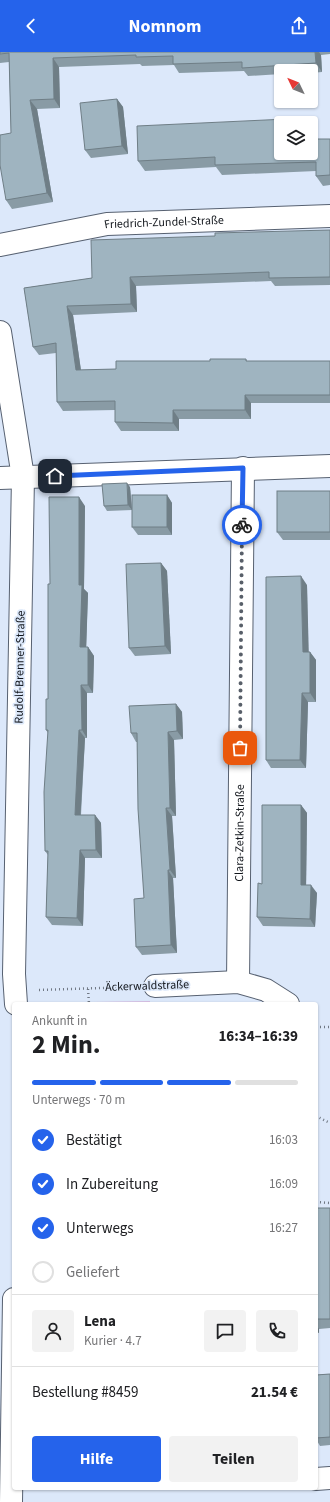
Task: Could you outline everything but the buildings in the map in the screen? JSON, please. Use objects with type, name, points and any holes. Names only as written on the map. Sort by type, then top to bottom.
[{"type":"street","name":"Friedrich-Zundel-Straße","points":[[0,245],[107,224],[330,216]]},
{"type":"street","name":"Rudolf-Brenner-Straße","points":[[0,332],[23,477],[15,958],[11,995]]},
{"type":"street","points":[[0,478],[330,466]]},
{"type":"street","name":"Clara-Zetkin-Straße","points":[[238,982],[243,468]]},
{"type":"street","name":"Äckerwaldstraße","points":[[155,986],[238,982],[266,990],[285,1002]]},
{"type":"street","points":[[9,1492],[12,1376]]},
{"type":"street","points":[[318,1479],[330,1478]]},
{"type":"path","name":"Äckerwaldstraße","points":[[11,995],[88,988],[155,986]]},
{"type":"path","points":[[88,988],[89,1002]]},
{"type":"path","points":[[318,1027],[330,1027]]},
{"type":"path","points":[[318,1117],[330,1123]]},
{"type":"path","points":[[318,1202],[330,1203]]},
{"type":"shaded area","points":[[150,1001],[150,1002],[93,1002]]},
{"type":"way so far","points":[[240,748],[242,525]]},
{"type":"route","points":[[55,476],[243,468],[242,525]]}]
